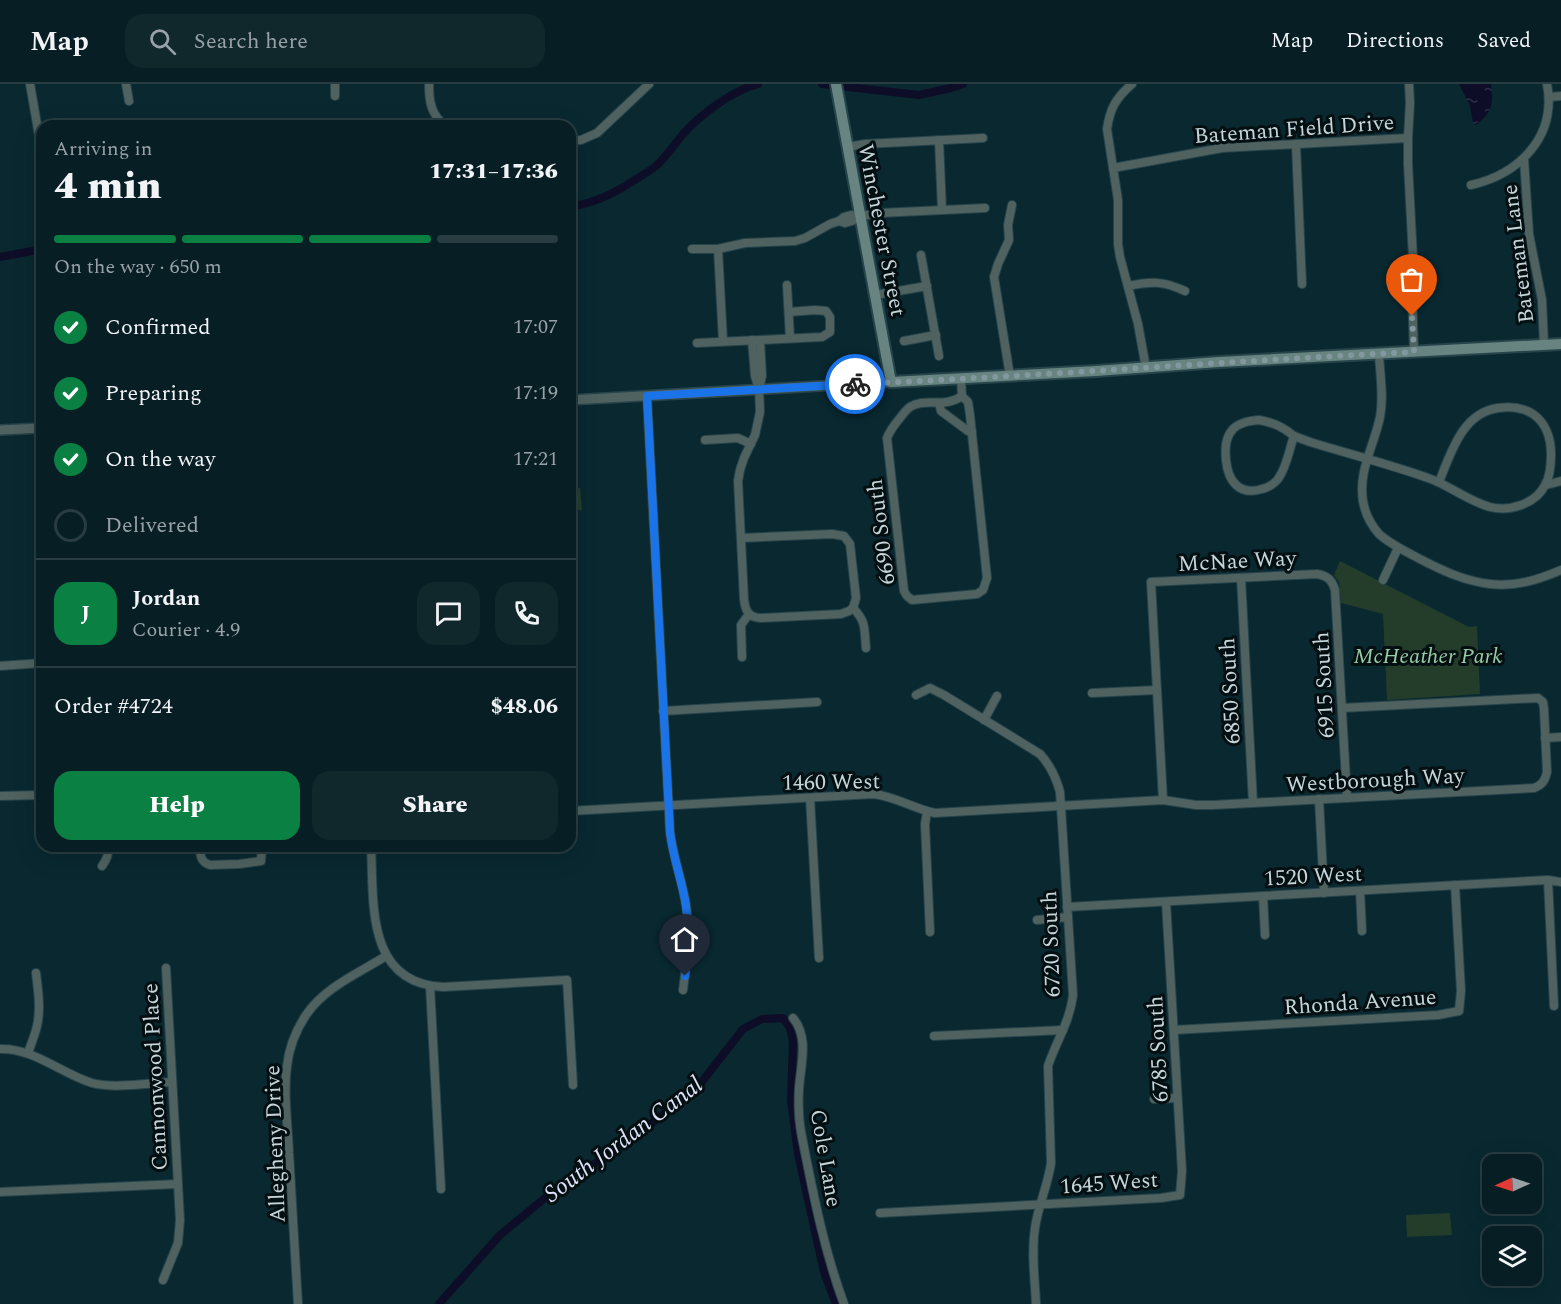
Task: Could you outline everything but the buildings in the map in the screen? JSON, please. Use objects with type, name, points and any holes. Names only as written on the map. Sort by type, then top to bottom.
[{"type":"main road","name":"Winchester Street","points":[[836,84],[891,382]]},
{"type":"main road","points":[[891,382],[1561,344]]},
{"type":"street","points":[[30,84],[36,120]]},
{"type":"street","points":[[126,84],[129,101]]},
{"type":"street","points":[[335,84],[335,96]]},
{"type":"street","points":[[429,84],[429,102],[438,120]]},
{"type":"street","points":[[576,140],[597,133],[649,84]]},
{"type":"street","points":[[1132,84],[1116,100],[1108,118],[1107,129],[1118,200],[1118,244],[1138,324],[1146,368]]},
{"type":"street","points":[[1409,84],[1408,138],[1414,352]]},
{"type":"street","points":[[1471,185],[1509,171],[1524,159],[1544,128],[1550,97],[1547,84]]},
{"type":"street","points":[[1550,97],[1561,96]]},
{"type":"street","points":[[847,147],[865,144],[983,138]]},
{"type":"street","name":"Bateman Field Drive","points":[[1113,168],[1222,148],[1408,138]]},
{"type":"street","points":[[939,140],[942,210]]},
{"type":"street","points":[[1296,145],[1302,284]]},
{"type":"street","name":"Bateman Lane","points":[[1524,159],[1529,234],[1542,300],[1544,345]]},
{"type":"street","points":[[1010,376],[994,277],[1009,240],[1008,225],[1012,205]]},
{"type":"street","points":[[692,249],[718,249],[745,243],[795,241],[839,221],[845,223],[860,216],[880,213],[985,208]]},
{"type":"street","points":[[718,249],[723,341]]},
{"type":"street","points":[[921,255],[939,356]]},
{"type":"street","points":[[1128,286],[1144,282],[1162,282],[1185,291]]},
{"type":"street","points":[[788,285],[790,338]]},
{"type":"street","points":[[875,295],[927,286]]},
{"type":"street","points":[[697,343],[822,337],[831,330],[830,314],[826,311],[789,312]]},
{"type":"street","points":[[904,341],[936,335]]},
{"type":"street","points":[[741,538],[832,534],[844,536],[850,544],[856,598],[853,608],[841,614],[760,618],[748,614],[745,605],[741,538],[738,481],[742,464],[758,425],[760,412],[759,389],[754,376],[756,340]]},
{"type":"street","points":[[1379,354],[1382,406],[1367,459],[1362,487],[1367,514],[1378,532],[1398,548],[1455,576],[1473,581],[1491,584],[1528,582],[1542,579],[1561,570]]},
{"type":"street","name":"6690 South","points":[[961,379],[962,396],[968,402],[972,432],[987,578],[983,590],[977,594],[916,601],[907,596],[904,591],[887,438],[909,408],[916,404],[955,401],[962,396]]},
{"type":"street","points":[[576,400],[891,382]]},
{"type":"street","points":[[647,396],[672,851],[686,907],[688,945],[683,990]]},
{"type":"street","points":[[939,403],[941,411],[972,432]]},
{"type":"street","points":[[1294,436],[1285,466],[1277,481],[1266,488],[1255,491],[1242,489],[1233,483],[1227,471],[1225,450],[1227,438],[1234,428],[1246,421],[1259,420],[1269,421],[1294,436],[1310,442],[1439,482],[1478,503],[1501,509],[1517,507],[1528,502],[1538,496],[1546,484],[1551,455],[1547,431],[1538,417],[1523,408],[1507,406],[1488,409],[1470,421],[1461,433],[1439,482]]},
{"type":"street","points":[[0,430],[36,428]]},
{"type":"street","points":[[705,440],[738,438],[751,444]]},
{"type":"street","points":[[1546,484],[1561,481]]},
{"type":"street","points":[[1383,580],[1398,548]]},
{"type":"street","name":"McNae Way","points":[[1157,690],[1151,582],[1324,575]]},
{"type":"street","name":"6915 South","points":[[1324,575],[1333,583],[1335,590],[1347,798]]},
{"type":"street","name":"6850 South","points":[[1241,578],[1253,803]]},
{"type":"street","points":[[853,608],[863,621],[866,648]]},
{"type":"street","points":[[742,657],[741,625],[748,614]]},
{"type":"street","points":[[0,666],[36,663]]},
{"type":"street","name":"6720 South","points":[[916,695],[930,688],[1040,754],[1048,763],[1058,783],[1073,995],[1069,1015],[1048,1066],[1051,1163],[1035,1226],[1033,1244],[1036,1304]]},
{"type":"street","points":[[1092,693],[1157,690],[1163,800]]},
{"type":"street","points":[[984,720],[998,696]]},
{"type":"street","name":"Westborough Way","points":[[1163,800],[1196,805],[1253,803],[1534,788],[1544,782],[1547,772],[1543,702],[1538,698],[1342,708]]},
{"type":"street","points":[[663,711],[817,702]]},
{"type":"street","points":[[1545,738],[1561,737]]},
{"type":"street","points":[[0,796],[36,795]]},
{"type":"street","name":"1460 West","points":[[576,811],[881,795],[927,812],[944,813],[1163,800]]},
{"type":"street","points":[[810,798],[819,958]]},
{"type":"street","points":[[1319,799],[1324,893]]},
{"type":"street","points":[[927,812],[925,824],[930,932]]},
{"type":"street","points":[[102,866],[108,852]]},
{"type":"street","points":[[200,852],[203,861],[210,865],[261,861],[262,852]]},
{"type":"street","points":[[371,852],[376,930],[386,956],[410,979],[430,986],[443,987],[567,980],[573,1085]]},
{"type":"street","points":[[1548,880],[1554,1006]]},
{"type":"street","name":"1520 West","points":[[1067,907],[1548,880],[1561,882]]},
{"type":"street","name":"Rhonda Avenue","points":[[1174,1030],[1438,1015],[1459,1011],[1461,991],[1455,885]]},
{"type":"street","points":[[1360,891],[1362,931]]},
{"type":"street","points":[[1263,896],[1265,934]]},
{"type":"street","name":"6785 South","points":[[1166,902],[1182,1171],[1180,1195]]},
{"type":"street","points":[[1037,920],[1068,917]]},
{"type":"street","name":"Allegheny Drive","points":[[298,1304],[286,1085],[289,1052],[306,1016],[318,1000],[386,956]]},
{"type":"street","name":"Cannonwood Place","points":[[164,1280],[179,1236],[180,1220],[166,968]]},
{"type":"street","points":[[28,1053],[39,1018],[36,973]]},
{"type":"street","points":[[430,986],[441,1190]]},
{"type":"street","name":"Cole Lane","points":[[793,1018],[802,1032],[799,1120],[802,1137],[833,1275],[844,1304]]},
{"type":"street","points":[[934,1036],[1063,1030]]},
{"type":"street","points":[[0,1049],[28,1053],[81,1079],[100,1085],[172,1083]]},
{"type":"street","points":[[1154,1099],[1177,1098]]},
{"type":"street","points":[[0,1192],[178,1184]]},
{"type":"street","name":"1645 West","points":[[880,1213],[1161,1198],[1180,1195]]},
{"type":"green space","points":[[576,488],[580,488],[582,510],[576,510]]},
{"type":"green space","name":"McHeather Park","points":[[1340,561],[1469,627],[1477,626],[1480,694],[1387,700],[1383,614],[1341,603],[1339,582],[1334,575]]},
{"type":"green space","points":[[1450,1213],[1452,1235],[1407,1237],[1406,1215]]},
{"type":"water","points":[[1459,84],[1491,84],[1491,107],[1486,116],[1476,125],[1473,123],[1470,106]]},
{"type":"waterway","points":[[576,206],[607,196],[656,166],[683,134],[708,111],[728,97],[758,84]]},
{"type":"waterway","points":[[822,84],[919,95],[963,84]]},
{"type":"waterway","points":[[0,257],[36,250]]},
{"type":"waterway","name":"South Jordan Canal","points":[[439,1304],[500,1235],[551,1193],[634,1137],[697,1088],[743,1029],[762,1019],[783,1018],[790,1028],[793,1041],[791,1100],[798,1154],[824,1272],[836,1304]]},
{"type":"way so far","points":[[855,384],[1414,352],[1412,316]]},
{"type":"route","points":[[685,976],[688,945],[686,907],[672,851],[670,832],[647,396],[855,384]]}]
